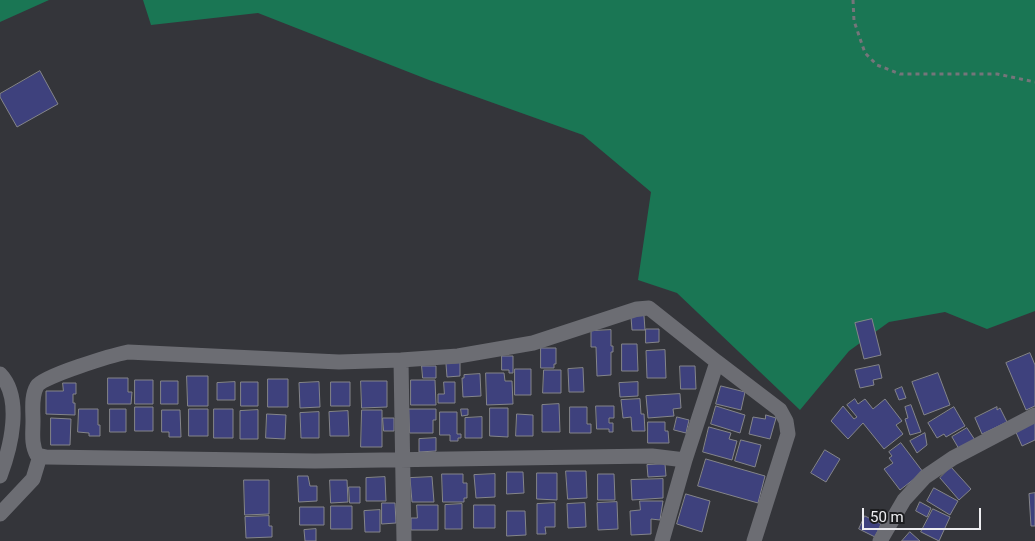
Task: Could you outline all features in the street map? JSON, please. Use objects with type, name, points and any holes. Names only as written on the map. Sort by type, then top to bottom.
[{"type":"street","points":[[685,460],[652,456],[316,461],[40,456],[37,455],[32,447],[34,396],[36,388],[40,383],[50,378],[114,355],[128,352],[339,362],[458,356],[533,343],[630,310],[649,308],[780,410],[786,421],[788,434],[754,541]]},
{"type":"street","points":[[401,360],[401,459],[404,541]]},
{"type":"street","points":[[662,541],[685,460],[718,362]]},
{"type":"street","points":[[0,374],[10,390],[13,401],[11,437],[0,476]]},
{"type":"street","points":[[880,541],[904,500],[925,477],[953,458],[1035,414]]},
{"type":"street","points":[[0,514],[34,479],[40,456]]},
{"type":"path","points":[[853,0],[854,21],[865,53],[877,65],[900,74],[997,74],[1035,82]]},
{"type":"green space","points":[[0,0],[49,0],[0,22]]},
{"type":"green space","points":[[143,0],[1035,0],[1035,311],[987,329],[945,312],[889,322],[849,351],[800,410],[677,293],[638,280],[651,192],[583,135],[429,80],[258,13],[151,25]]},
{"type":"building","points":[[40,71],[58,104],[17,127],[0,94]]},
{"type":"building","points":[[644,316],[645,330],[632,330],[631,317]]},
{"type":"building","points":[[872,319],[881,355],[864,359],[855,323]]},
{"type":"building","points":[[646,329],[659,329],[659,342],[646,343]]},
{"type":"building","points":[[611,330],[613,352],[611,352],[611,375],[597,376],[596,347],[591,347],[591,331]]},
{"type":"building","points":[[622,344],[637,344],[638,371],[622,371]]},
{"type":"building","points":[[541,348],[556,348],[556,364],[554,364],[554,368],[541,368]]},
{"type":"building","points":[[665,350],[666,378],[647,378],[646,351]]},
{"type":"building","points":[[1030,353],[1035,365],[1035,406],[1026,410],[1006,363]]},
{"type":"building","points":[[502,356],[513,356],[513,373],[509,373],[509,370],[502,370]]},
{"type":"building","points":[[460,363],[460,376],[447,377],[446,364]]},
{"type":"building","points":[[879,365],[882,378],[873,380],[874,385],[860,388],[855,370]]},
{"type":"building","points":[[422,366],[436,366],[436,378],[423,378]]},
{"type":"building","points":[[680,366],[695,366],[696,389],[681,389]]},
{"type":"building","points":[[583,368],[584,392],[569,392],[568,369]]},
{"type":"building","points":[[515,369],[531,369],[531,395],[515,395]]},
{"type":"building","points":[[544,370],[561,370],[561,393],[543,393]]},
{"type":"building","points":[[486,373],[504,373],[505,381],[512,381],[513,404],[487,405]]},
{"type":"building","points":[[938,373],[950,405],[924,415],[912,382]]},
{"type":"building","points":[[480,374],[481,396],[463,397],[462,378],[464,378],[464,375]]},
{"type":"building","points":[[187,376],[208,376],[208,406],[188,406]]},
{"type":"building","points":[[108,378],[128,378],[128,392],[132,392],[131,404],[108,404]]},
{"type":"building","points":[[268,379],[288,379],[288,407],[268,407]]},
{"type":"building","points":[[135,380],[153,380],[153,404],[135,404]]},
{"type":"building","points":[[411,380],[435,380],[436,405],[411,405]]},
{"type":"building","points":[[161,381],[178,381],[178,404],[161,404]]},
{"type":"building","points":[[361,381],[387,381],[387,407],[362,408]]},
{"type":"building","points":[[235,382],[235,400],[217,400],[217,383]]},
{"type":"building","points":[[241,382],[258,382],[258,406],[241,406]]},
{"type":"building","points":[[319,382],[320,407],[300,408],[299,383]]},
{"type":"building","points":[[331,382],[350,382],[350,406],[331,406]]},
{"type":"building","points":[[444,382],[455,382],[455,403],[438,403],[438,394],[444,394]]},
{"type":"building","points":[[638,382],[638,396],[620,397],[619,383]]},
{"type":"building","points":[[63,383],[76,383],[76,394],[73,394],[75,415],[46,414],[46,391],[63,391]]},
{"type":"building","points":[[721,386],[745,392],[741,410],[716,404]]},
{"type":"building","points":[[902,387],[906,398],[899,400],[895,390]]},
{"type":"building","points":[[680,394],[681,408],[673,409],[674,416],[648,418],[646,396]]},
{"type":"building","points":[[640,399],[641,414],[644,414],[645,431],[632,431],[631,417],[623,418],[621,400]]},
{"type":"building","points":[[855,399],[858,404],[865,399],[873,409],[885,399],[902,421],[896,425],[903,434],[884,449],[863,423],[848,439],[831,421],[843,406],[854,419],[857,417],[847,405]]},
{"type":"building","points":[[559,404],[560,432],[542,432],[542,405]]},
{"type":"building","points":[[911,405],[921,432],[910,435],[905,419],[908,418],[905,407]]},
{"type":"building","points":[[596,406],[614,406],[614,418],[609,418],[609,423],[613,423],[613,432],[609,432],[609,429],[597,429]]},
{"type":"building","points":[[716,406],[745,415],[740,433],[711,424]]},
{"type":"building","points":[[135,407],[153,407],[153,431],[135,431]]},
{"type":"building","points":[[570,407],[587,407],[587,424],[591,424],[591,433],[570,433]]},
{"type":"building","points":[[954,407],[965,426],[946,437],[944,434],[937,438],[928,423]]},
{"type":"building","points":[[997,407],[997,410],[1000,408],[1007,422],[982,434],[975,418]]},
{"type":"building","points":[[490,408],[508,408],[508,437],[490,436]]},
{"type":"building","points":[[79,409],[98,409],[100,436],[89,436],[89,433],[78,432]]},
{"type":"building","points":[[110,409],[126,409],[126,432],[110,432]]},
{"type":"building","points":[[189,409],[208,409],[208,436],[189,436]]},
{"type":"building","points":[[214,409],[233,409],[233,438],[214,438]]},
{"type":"building","points":[[409,409],[436,409],[436,420],[433,420],[433,433],[410,433]]},
{"type":"building","points":[[461,409],[468,409],[468,415],[462,416]]},
{"type":"building","points":[[162,410],[180,410],[181,437],[169,437],[169,432],[162,432]]},
{"type":"building","points":[[258,410],[258,439],[240,439],[240,411]]},
{"type":"building","points":[[362,410],[382,410],[382,447],[361,447]]},
{"type":"building","points":[[348,411],[349,436],[330,436],[329,412]]},
{"type":"building","points":[[319,412],[319,438],[301,438],[300,413]]},
{"type":"building","points":[[440,412],[457,412],[457,434],[461,434],[461,438],[458,438],[458,441],[450,441],[450,435],[440,435]]},
{"type":"building","points":[[267,414],[286,415],[285,439],[266,438]]},
{"type":"building","points":[[517,414],[533,415],[533,436],[516,436]]},
{"type":"building","points":[[766,415],[776,418],[770,439],[749,434],[753,417],[765,419]]},
{"type":"building","points":[[482,417],[482,438],[465,438],[465,418]]},
{"type":"building","points":[[677,417],[689,420],[686,433],[674,430]]},
{"type":"building","points":[[51,418],[71,419],[70,445],[51,445]]},
{"type":"building","points":[[383,418],[394,418],[394,431],[384,431]]},
{"type":"building","points":[[1035,421],[1035,440],[1022,446],[1015,430]]},
{"type":"building","points":[[648,422],[665,422],[665,431],[668,431],[669,443],[648,443]]},
{"type":"building","points":[[709,427],[731,433],[729,439],[737,441],[732,460],[703,452]]},
{"type":"building","points":[[967,428],[975,440],[959,449],[952,437]]},
{"type":"building","points":[[925,433],[927,445],[917,453],[910,441]]},
{"type":"building","points":[[436,438],[436,451],[419,452],[419,439]]},
{"type":"building","points":[[741,440],[761,445],[755,467],[735,461]]},
{"type":"building","points":[[901,443],[923,472],[900,490],[884,469],[893,463],[889,458],[892,456],[889,452]]},
{"type":"building","points":[[825,450],[840,459],[826,482],[811,473]]},
{"type":"building","points":[[706,459],[765,476],[758,503],[698,486]]},
{"type":"building","points":[[665,464],[666,476],[648,477],[647,465]]},
{"type":"building","points":[[951,467],[971,489],[959,500],[940,478]]},
{"type":"building","points":[[566,471],[586,471],[587,498],[568,499]]},
{"type":"building","points":[[507,472],[523,472],[524,493],[507,494]]},
{"type":"building","points":[[537,473],[557,473],[557,500],[537,499]]},
{"type":"building","points":[[442,474],[463,474],[463,483],[467,483],[467,498],[464,498],[464,502],[443,502]]},
{"type":"building","points":[[495,474],[495,497],[476,498],[474,475]]},
{"type":"building","points":[[598,474],[614,474],[615,500],[598,500]]},
{"type":"building","points":[[298,476],[308,476],[310,486],[317,486],[317,501],[299,502]]},
{"type":"building","points":[[385,477],[386,501],[366,501],[366,478]]},
{"type":"building","points":[[432,477],[434,502],[412,502],[410,478]]},
{"type":"building","points":[[663,479],[663,498],[632,500],[631,480]]},
{"type":"building","points":[[244,480],[269,480],[269,514],[245,515]]},
{"type":"building","points":[[330,480],[347,480],[348,502],[331,503]]},
{"type":"building","points":[[349,487],[360,487],[360,503],[350,503]]},
{"type":"building","points":[[934,488],[958,501],[950,515],[927,501]]},
{"type":"building","points":[[1035,493],[1035,526],[1031,526],[1029,494]]},
{"type":"building","points":[[686,494],[710,501],[702,532],[677,524]]},
{"type":"building","points":[[640,501],[663,501],[660,520],[651,519],[651,534],[631,535],[630,511],[640,510]]},
{"type":"building","points":[[617,502],[618,529],[598,530],[597,503]]},
{"type":"building","points":[[920,502],[931,508],[927,517],[916,511]]},
{"type":"building","points":[[382,503],[395,503],[396,523],[382,524]]},
{"type":"building","points":[[555,503],[555,527],[545,527],[546,534],[537,534],[537,504]]},
{"type":"building","points":[[585,503],[586,527],[568,528],[567,504]]},
{"type":"building","points":[[462,504],[462,529],[445,529],[445,505]]},
{"type":"building","points":[[417,505],[438,505],[438,530],[411,530],[411,518],[417,518]]},
{"type":"building","points":[[474,505],[495,505],[495,528],[474,528]]},
{"type":"building","points":[[331,506],[352,506],[352,529],[331,529]]},
{"type":"building","points":[[300,507],[324,507],[324,525],[300,525]]},
{"type":"building","points":[[933,509],[950,517],[939,541],[921,532]]},
{"type":"building","points":[[380,510],[380,532],[365,532],[364,511]]},
{"type":"building","points":[[507,511],[525,511],[526,535],[507,536]]},
{"type":"building","points":[[269,516],[269,526],[272,526],[272,537],[246,538],[245,517]]},
{"type":"building","points":[[865,516],[881,524],[875,537],[859,529]]},
{"type":"building","points":[[316,529],[316,541],[305,541],[304,530]]},
{"type":"building","points":[[910,532],[920,541],[902,541]]}]
